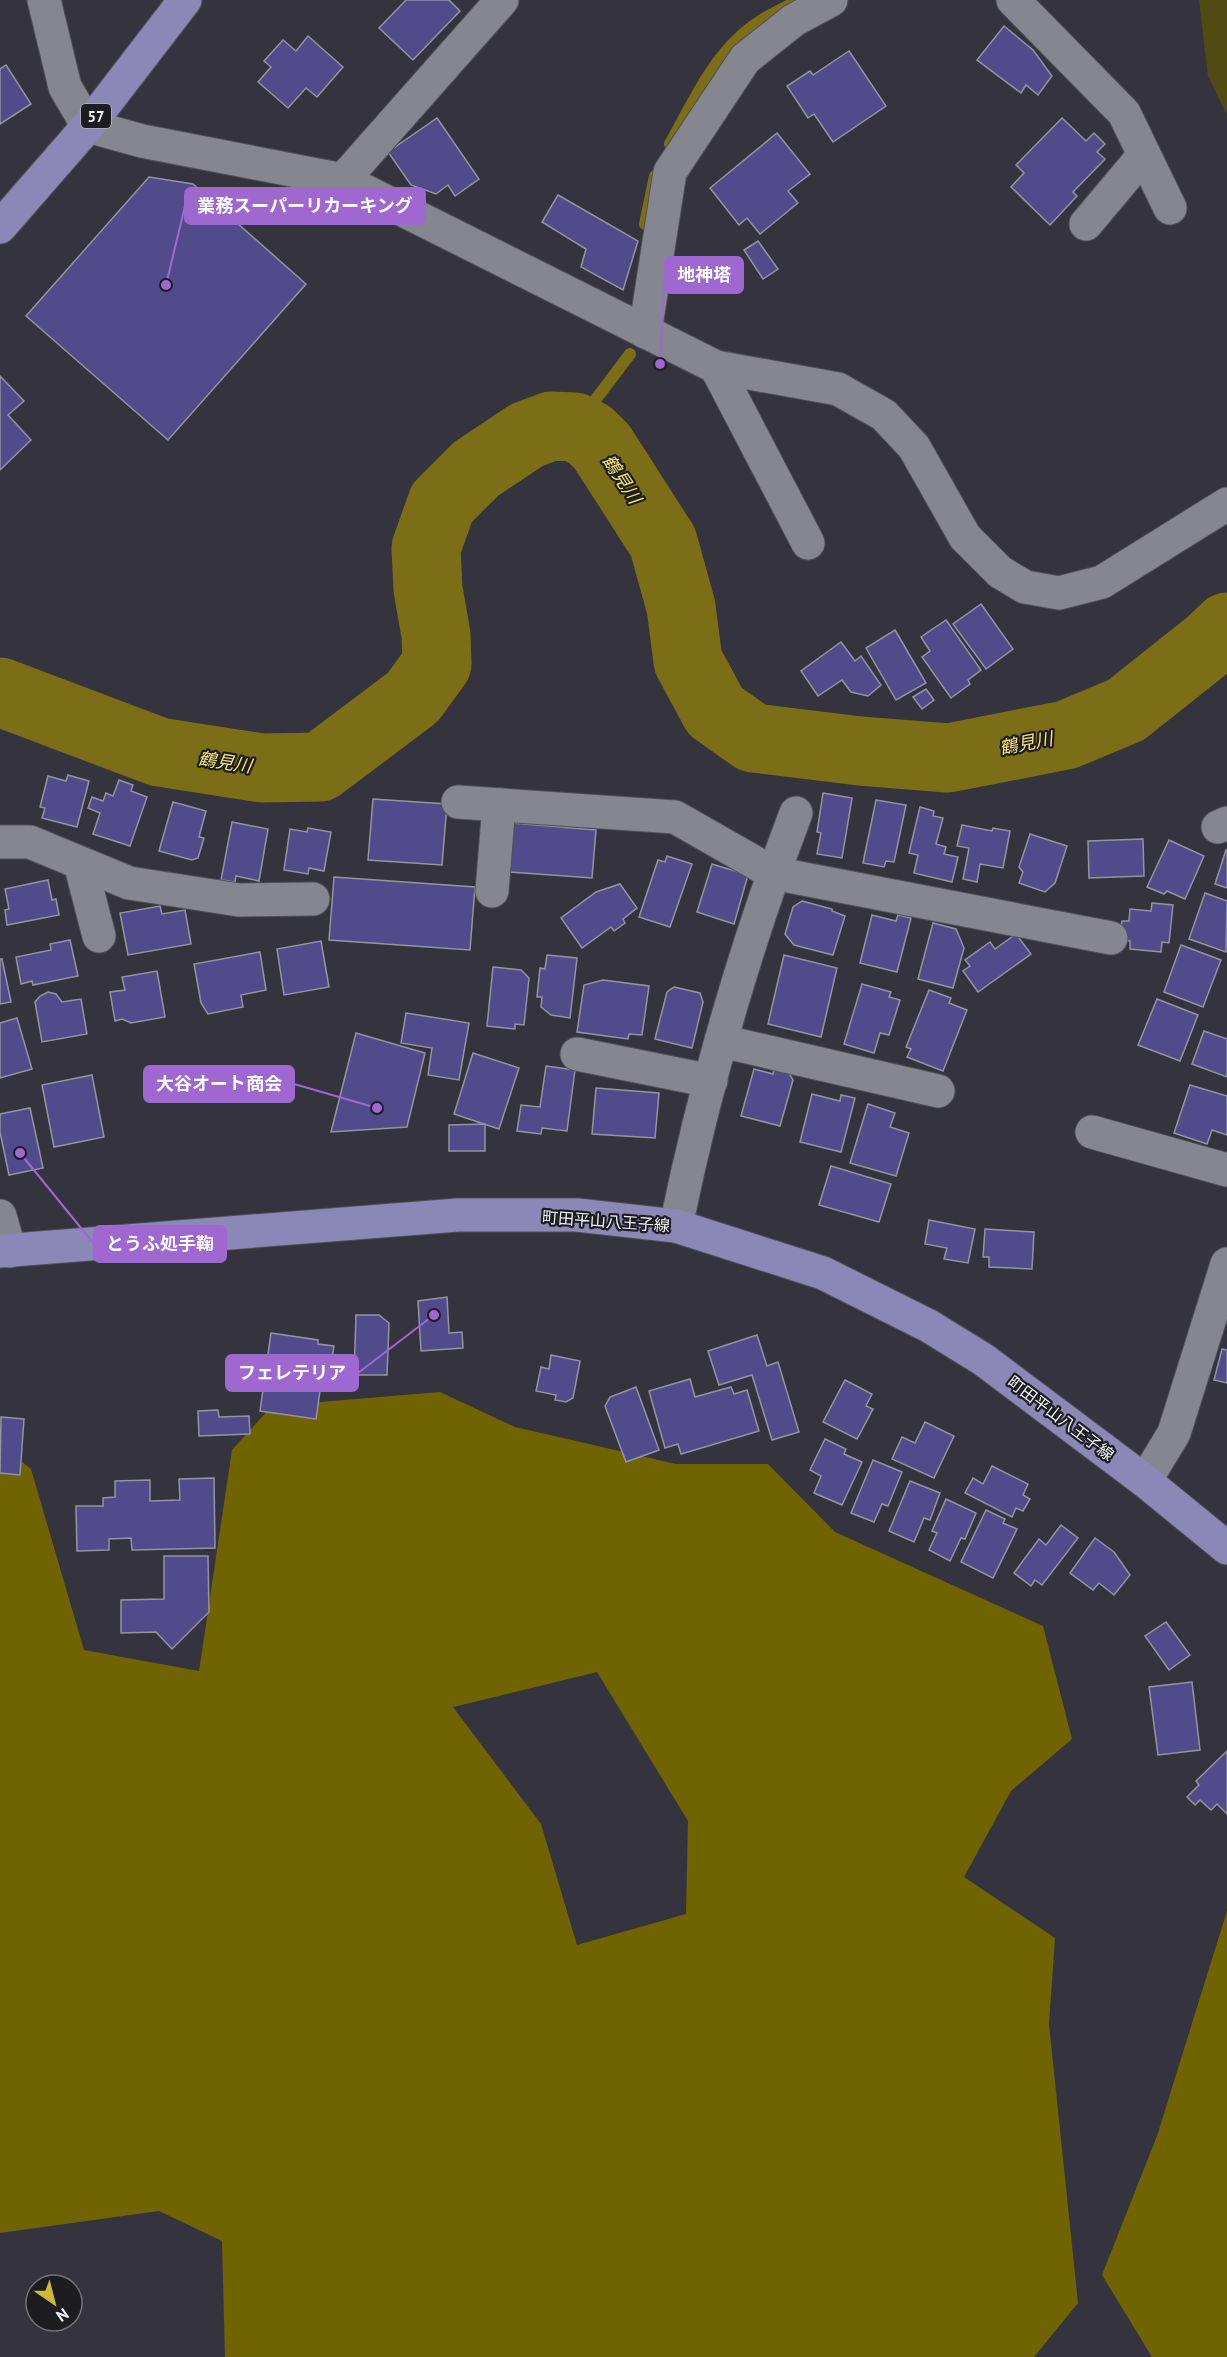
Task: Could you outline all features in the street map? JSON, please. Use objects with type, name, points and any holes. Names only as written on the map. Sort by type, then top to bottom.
[{"type":"main road","name":"57","points":[[0,227],[88,126],[185,0]]},
{"type":"main road","name":"町田平山八王子線","points":[[5,1251],[458,1215],[577,1215],[676,1226],[823,1273],[929,1326],[984,1360],[1145,1481],[1227,1548]]},
{"type":"street","points":[[44,0],[65,87],[88,126],[142,141],[343,180],[716,367],[838,389],[884,415],[914,447],[965,537],[1000,572],[1025,587],[1059,592],[1102,582],[1227,504]]},
{"type":"street","points":[[343,180],[502,0]]},
{"type":"street","points":[[645,332],[670,172],[745,59],[794,20],[831,0]]},
{"type":"street","points":[[1013,0],[1124,113],[1170,208]]},
{"type":"street","points":[[1086,224],[1144,155]]},
{"type":"street","points":[[716,367],[808,543]]},
{"type":"street","points":[[459,802],[675,817],[773,873],[1111,938]]},
{"type":"street","points":[[492,891],[499,805]]},
{"type":"street","points":[[676,1226],[686,1177],[732,999],[773,873],[796,813]]},
{"type":"street","points":[[0,842],[30,842],[129,883],[239,900],[313,899]]},
{"type":"street","points":[[80,863],[99,936]]},
{"type":"street","points":[[721,1041],[938,1091]]},
{"type":"street","points":[[577,1054],[711,1081]]},
{"type":"street","points":[[1092,1132],[1227,1170]]},
{"type":"street","points":[[0,1216],[5,1251]]},
{"type":"street","points":[[1145,1481],[1174,1433],[1227,1264]]},
{"type":"shaded area","points":[[1199,0],[1227,0],[1227,115],[1208,76]]},
{"type":"shaded area","points":[[440,1392],[515,1427],[676,1464],[768,1464],[835,1532],[1043,1626],[1072,1739],[1011,1791],[964,1877],[1055,1938],[1049,2024],[1078,2303],[1034,2357],[225,2357],[222,2241],[159,2211],[0,2233],[0,1444],[31,1469],[84,1650],[199,1671],[232,1450],[272,1406]],"holes":[[[597,1672],[688,1821],[686,1914],[577,1945],[541,1824],[453,1707]]]},
{"type":"shaded area","points":[[1227,1911],[1227,2357],[1152,2357],[1102,2275],[1157,2136]]},
{"type":"building","points":[[406,0],[449,0],[460,11],[413,60],[379,28]]},
{"type":"building","points":[[1004,26],[1033,50],[1052,76],[1038,95],[1026,85],[1021,93],[977,60]]},
{"type":"building","points":[[308,36],[343,67],[317,97],[306,88],[288,108],[258,82],[271,67],[264,61],[283,40],[296,51]]},
{"type":"building","points":[[849,51],[886,106],[833,142],[814,114],[808,118],[787,86],[810,71],[813,75]]},
{"type":"building","points":[[6,65],[31,104],[0,124],[0,69]]},
{"type":"building","points":[[437,118],[479,179],[455,196],[448,185],[436,194],[411,185],[388,152]]},
{"type":"building","points":[[1062,118],[1086,141],[1094,133],[1105,144],[1097,152],[1105,159],[1073,192],[1077,196],[1050,225],[1011,187],[1024,173],[1016,165]]},
{"type":"building","points":[[777,133],[810,174],[788,191],[798,203],[760,234],[747,218],[739,225],[710,188]]},
{"type":"building","points":[[149,177],[193,184],[306,284],[168,440],[26,316]]},
{"type":"building","points":[[558,195],[638,241],[623,290],[581,267],[586,249],[542,222]]},
{"type":"building","points":[[758,241],[778,269],[763,279],[744,250]]},
{"type":"building","points":[[0,376],[24,401],[8,415],[31,440],[0,470]]},
{"type":"building","points":[[981,604],[1013,649],[986,669],[953,624]]},
{"type":"building","points":[[946,620],[981,670],[968,680],[970,684],[951,698],[922,657],[930,651],[921,637]]},
{"type":"building","points":[[895,630],[926,683],[896,700],[866,648]]},
{"type":"building","points":[[841,642],[855,661],[861,656],[881,685],[868,696],[851,692],[842,680],[818,696],[801,671]]},
{"type":"building","points":[[926,689],[934,700],[922,709],[913,697]]},
{"type":"building","points":[[68,775],[89,781],[77,827],[42,818],[45,808],[40,807],[48,776],[66,781]]},
{"type":"building","points":[[119,780],[133,785],[131,791],[147,797],[130,846],[93,834],[100,813],[88,808],[92,797],[103,801],[106,793],[113,796]]},
{"type":"building","points":[[823,793],[852,798],[842,858],[817,854],[821,833],[817,832]]},
{"type":"building","points":[[373,799],[447,804],[442,865],[368,860]]},
{"type":"building","points":[[876,800],[906,805],[894,862],[886,861],[884,867],[863,863]]},
{"type":"building","points":[[173,802],[206,811],[199,837],[204,838],[198,858],[192,860],[159,851]]},
{"type":"building","points":[[920,807],[934,811],[933,816],[943,818],[936,844],[946,847],[944,854],[958,857],[952,882],[914,873],[918,855],[909,853]]},
{"type":"building","points":[[232,822],[268,829],[259,881],[236,876],[235,882],[221,880]]},
{"type":"building","points":[[513,823],[596,830],[592,878],[510,872]]},
{"type":"building","points":[[962,825],[992,831],[993,828],[1010,831],[1003,868],[980,864],[977,882],[963,879],[969,848],[957,846]]},
{"type":"building","points":[[308,828],[331,832],[324,871],[309,868],[308,874],[284,870],[290,829],[307,832]]},
{"type":"building","points":[[1030,834],[1067,846],[1055,883],[1045,892],[1019,883],[1023,872],[1019,867]]},
{"type":"building","points":[[1143,839],[1144,876],[1089,878],[1088,841]]},
{"type":"building","points":[[1169,840],[1204,856],[1185,899],[1167,891],[1164,894],[1147,887]]},
{"type":"building","points":[[1227,851],[1227,888],[1215,884]]},
{"type":"building","points":[[667,856],[692,864],[670,927],[639,917],[658,860],[665,862]]},
{"type":"building","points":[[712,864],[748,875],[734,924],[697,912]]},
{"type":"building","points":[[334,877],[475,887],[470,950],[329,940]]},
{"type":"building","points":[[48,880],[52,900],[56,899],[59,915],[7,925],[5,910],[9,909],[5,889]]},
{"type":"building","points":[[620,884],[637,908],[623,919],[625,923],[614,931],[611,927],[582,948],[561,918],[596,892]]},
{"type":"building","points":[[1205,893],[1227,901],[1226,952],[1189,939]]},
{"type":"building","points":[[802,901],[832,909],[845,916],[833,955],[794,945],[785,934],[793,907]]},
{"type":"building","points":[[1152,903],[1173,905],[1169,943],[1162,942],[1161,952],[1130,949],[1130,941],[1119,940],[1122,921],[1129,921],[1130,909],[1151,911]]},
{"type":"building","points":[[160,906],[162,914],[185,910],[191,944],[128,955],[120,913]]},
{"type":"building","points":[[872,915],[896,921],[898,915],[911,918],[897,972],[860,963]]},
{"type":"building","points":[[933,923],[956,929],[964,948],[953,988],[918,979]]},
{"type":"building","points":[[1016,934],[1031,954],[978,992],[963,971],[970,966],[965,960],[990,942],[995,949]]},
{"type":"building","points":[[70,940],[78,976],[33,985],[32,981],[21,984],[16,957],[51,950],[50,944]]},
{"type":"building","points":[[321,941],[329,987],[284,995],[277,949]]},
{"type":"building","points":[[1181,945],[1221,960],[1203,1007],[1164,992]]},
{"type":"building","points":[[260,952],[266,990],[241,995],[243,1007],[208,1014],[201,1003],[194,964]]},
{"type":"building","points":[[547,955],[577,958],[570,1018],[551,1015],[541,1007],[542,997],[537,997],[540,968],[545,969]]},
{"type":"building","points":[[784,955],[837,968],[821,1037],[768,1024]]},
{"type":"building","points":[[0,959],[2,959],[11,1002],[0,1004]]},
{"type":"building","points":[[493,967],[521,970],[529,978],[524,1025],[515,1024],[515,1029],[487,1026]]},
{"type":"building","points":[[157,971],[165,1017],[131,1023],[122,1019],[115,1021],[110,992],[125,990],[122,977]]},
{"type":"building","points":[[603,980],[649,986],[642,1035],[629,1034],[628,1039],[577,1032],[584,985]]},
{"type":"building","points":[[862,984],[891,992],[889,997],[900,1000],[889,1035],[880,1033],[874,1053],[844,1044]]},
{"type":"building","points":[[674,987],[700,993],[703,1002],[692,1048],[655,1039],[667,992]]},
{"type":"building","points":[[929,990],[951,998],[949,1003],[967,1010],[943,1071],[907,1057],[911,1049],[906,1047]]},
{"type":"building","points":[[48,992],[56,994],[62,1002],[81,999],[87,1034],[42,1042],[35,1002]]},
{"type":"building","points":[[1157,999],[1198,1015],[1180,1061],[1138,1045]]},
{"type":"building","points":[[406,1013],[469,1023],[459,1080],[428,1075],[432,1048],[401,1043]]},
{"type":"building","points":[[17,1018],[32,1069],[0,1078],[0,1023]]},
{"type":"building","points":[[1204,1031],[1227,1039],[1227,1077],[1192,1064]]},
{"type":"building","points":[[356,1033],[425,1053],[407,1127],[331,1132]]},
{"type":"building","points":[[473,1053],[519,1068],[499,1129],[454,1114]]},
{"type":"building","points":[[546,1066],[575,1070],[567,1131],[542,1128],[541,1134],[517,1131],[521,1105],[540,1107]]},
{"type":"building","points":[[754,1069],[773,1074],[774,1069],[789,1073],[793,1080],[780,1126],[741,1116]]},
{"type":"building","points":[[92,1075],[104,1137],[54,1147],[42,1085]]},
{"type":"building","points":[[1190,1085],[1227,1096],[1227,1135],[1212,1130],[1207,1144],[1174,1133]]},
{"type":"building","points":[[596,1088],[659,1093],[655,1138],[592,1134]]},
{"type":"building","points":[[812,1094],[840,1101],[841,1095],[855,1098],[841,1152],[800,1142]]},
{"type":"building","points":[[868,1104],[895,1113],[890,1127],[909,1133],[896,1176],[850,1163]]},
{"type":"building","points":[[30,1108],[43,1168],[9,1175],[0,1132],[0,1114]]},
{"type":"building","points":[[485,1124],[485,1151],[449,1151],[449,1125]]},
{"type":"building","points":[[831,1166],[891,1184],[879,1222],[819,1205]]},
{"type":"building","points":[[929,1220],[975,1229],[968,1263],[944,1259],[947,1248],[925,1244]]},
{"type":"building","points":[[985,1229],[1034,1232],[1032,1269],[989,1267],[989,1257],[983,1257]]},
{"type":"building","points":[[447,1297],[449,1333],[462,1332],[463,1348],[421,1351],[418,1301]]},
{"type":"building","points":[[356,1315],[379,1315],[389,1323],[387,1375],[354,1375]]},
{"type":"building","points":[[271,1333],[318,1340],[318,1344],[334,1346],[329,1378],[313,1376],[311,1390],[320,1391],[316,1419],[260,1411]]},
{"type":"building","points":[[757,1335],[767,1366],[778,1362],[799,1432],[772,1440],[752,1375],[719,1385],[708,1351]]},
{"type":"building","points":[[1222,1349],[1227,1350],[1227,1383],[1214,1380]]},
{"type":"building","points":[[551,1355],[580,1361],[573,1398],[566,1402],[555,1400],[556,1395],[536,1391],[541,1367],[549,1369]]},
{"type":"building","points":[[690,1379],[695,1397],[731,1387],[734,1394],[747,1390],[759,1431],[681,1454],[678,1444],[665,1448],[649,1391]]},
{"type":"building","points":[[845,1380],[872,1394],[866,1406],[873,1409],[857,1439],[823,1422]]},
{"type":"building","points":[[636,1387],[659,1450],[626,1462],[605,1406],[610,1397]]},
{"type":"building","points":[[218,1410],[219,1417],[249,1416],[250,1434],[199,1436],[198,1411]]},
{"type":"building","points":[[1,1417],[24,1419],[20,1475],[0,1473]]},
{"type":"building","points":[[925,1422],[954,1436],[934,1478],[892,1459],[902,1437],[915,1443]]},
{"type":"building","points":[[825,1439],[846,1449],[844,1454],[862,1462],[842,1505],[814,1493],[821,1476],[810,1470]]},
{"type":"building","points":[[873,1460],[902,1472],[888,1506],[882,1504],[874,1522],[851,1513]]},
{"type":"building","points":[[992,1466],[1028,1484],[1023,1495],[1030,1499],[1023,1511],[1016,1508],[1012,1517],[965,1493],[973,1478],[983,1484]]},
{"type":"building","points":[[214,1478],[215,1548],[132,1550],[131,1538],[109,1539],[109,1550],[77,1551],[76,1506],[103,1506],[103,1498],[115,1497],[115,1481],[150,1480],[150,1501],[180,1500],[179,1479]]},
{"type":"building","points":[[910,1481],[940,1493],[930,1520],[924,1518],[914,1542],[889,1531]]},
{"type":"building","points":[[946,1499],[976,1513],[965,1539],[961,1538],[950,1561],[929,1550],[937,1533],[932,1531]]},
{"type":"building","points":[[986,1510],[1005,1519],[1003,1523],[1017,1529],[993,1578],[961,1562]]},
{"type":"building","points":[[1061,1525],[1078,1538],[1042,1585],[1035,1580],[1031,1586],[1014,1573],[1039,1539],[1046,1545]]},
{"type":"building","points":[[1095,1538],[1114,1552],[1130,1575],[1114,1595],[1099,1583],[1093,1590],[1070,1573]]},
{"type":"building","points":[[164,1556],[208,1556],[209,1612],[172,1649],[156,1632],[121,1633],[121,1600],[164,1599]]},
{"type":"building","points":[[1166,1622],[1190,1655],[1169,1670],[1145,1636]]},
{"type":"building","points":[[1192,1682],[1200,1750],[1158,1755],[1149,1687]]},
{"type":"building","points":[[1227,1751],[1227,1814],[1217,1804],[1211,1810],[1200,1800],[1195,1805],[1187,1797],[1199,1785],[1196,1781]]},
{"type":"waterway","points":[[670,144],[702,86],[731,46],[754,25],[794,3]]},
{"type":"waterway","points":[[645,224],[655,176]]},
{"type":"waterway","points":[[575,427],[630,354]]},
{"type":"waterway","name":"鶴見川","points":[[0,692],[159,752],[262,768],[320,767],[413,697],[437,664],[436,635],[428,589],[426,548],[442,503],[476,469],[527,435],[551,426],[575,427],[590,435],[602,447],[663,542],[681,607],[688,661],[715,711],[753,738],[860,751],[948,758],[1066,735],[1126,710],[1227,627]]},
{"type":"place","name":"業務スーパーリカーキング","points":[[166,285]]},
{"type":"place","name":"地神塔","points":[[660,364]]},
{"type":"place","name":"大谷オート商会","points":[[377,1108]]},
{"type":"place","name":"とうふ処手鞠","points":[[20,1153]]},
{"type":"place","name":"フェレテリア","points":[[434,1315]]}]
